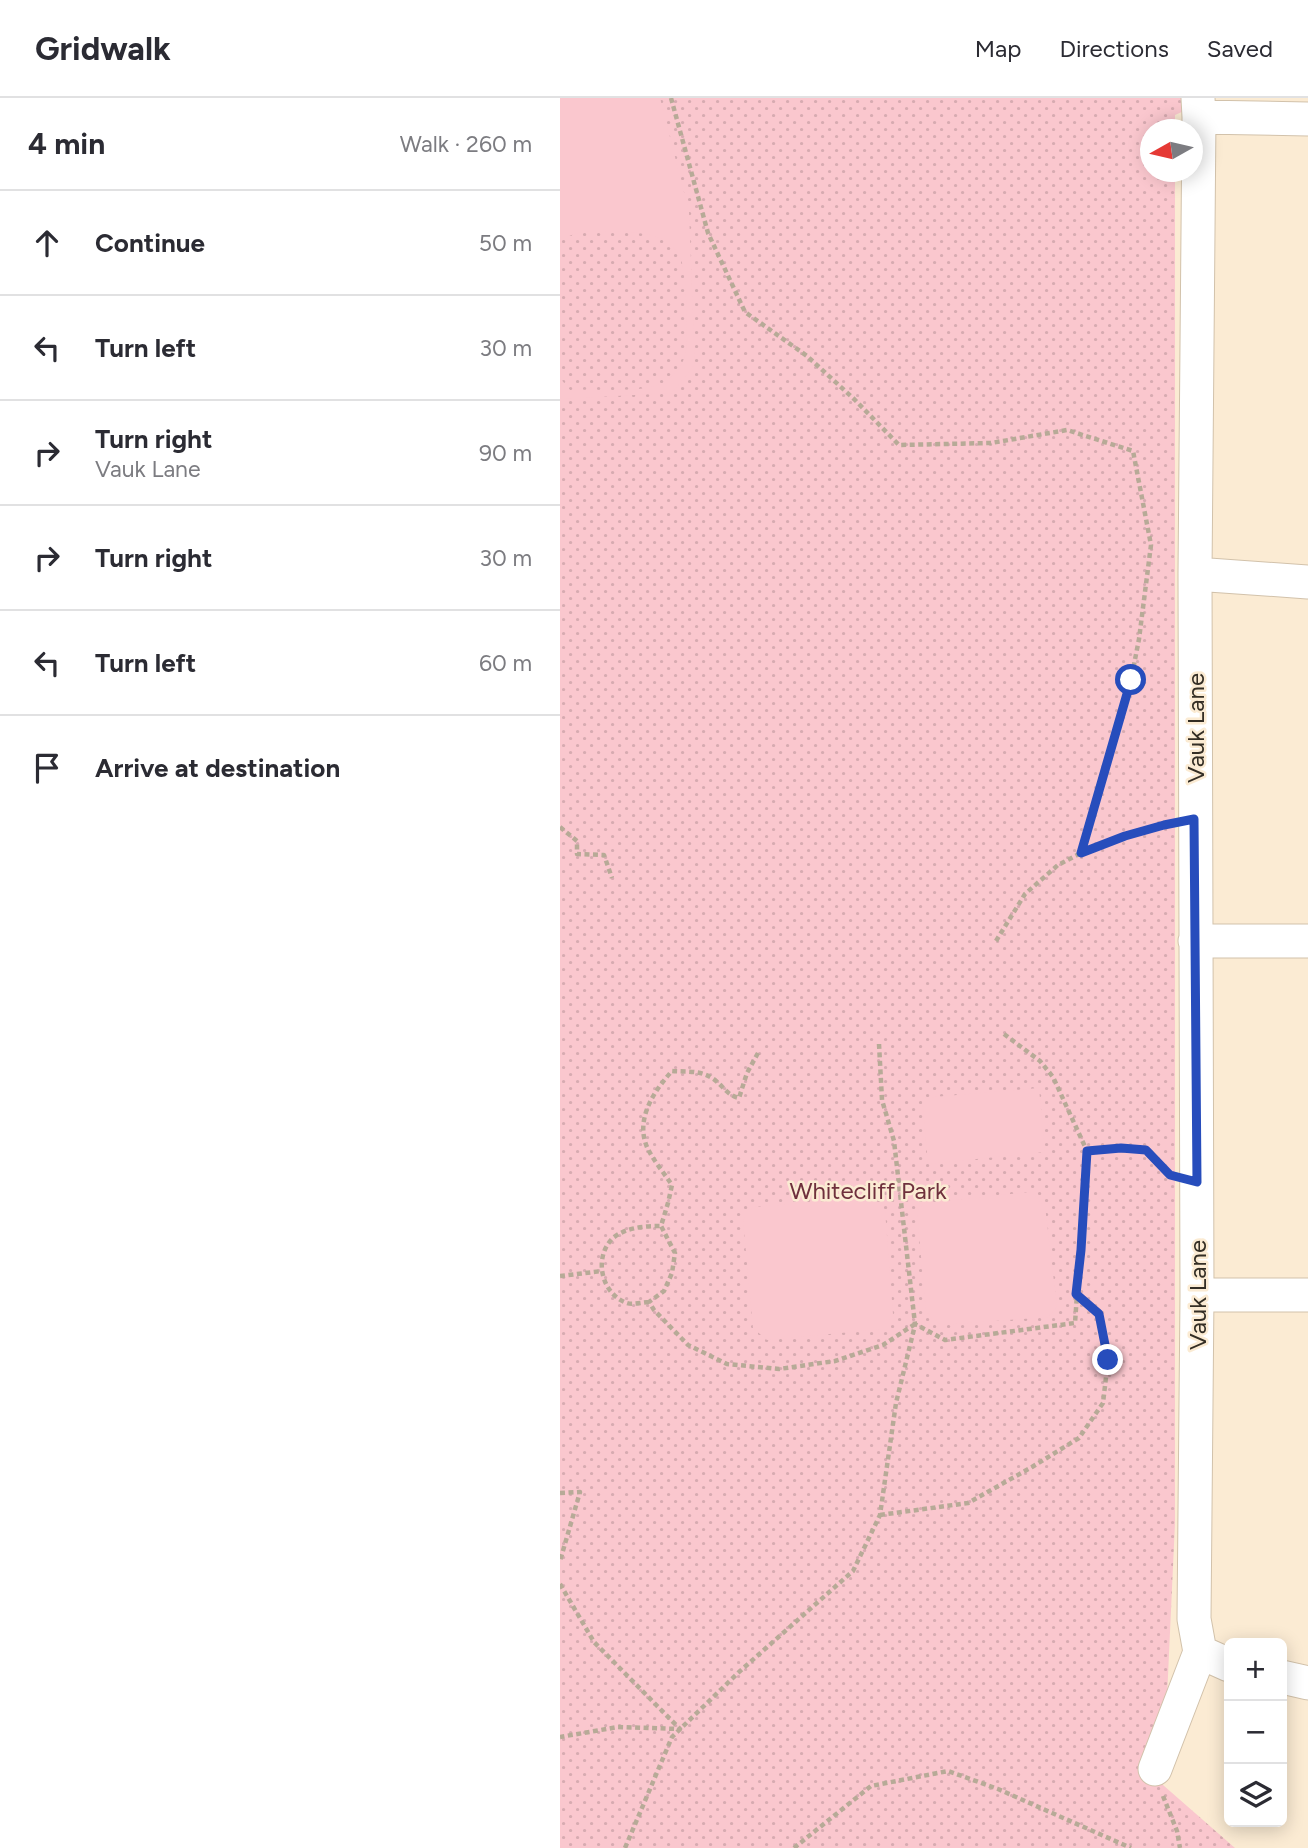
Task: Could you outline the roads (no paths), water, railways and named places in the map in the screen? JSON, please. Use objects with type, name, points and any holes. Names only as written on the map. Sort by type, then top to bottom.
[{"type":"street","points":[[1199,108],[1308,119]]},
{"type":"street","name":"Vauk Lane","points":[[1199,108],[1194,819],[1197,1182],[1194,1619],[1215,1659]]},
{"type":"street","points":[[1195,574],[1308,582]]},
{"type":"street","points":[[1195,941],[1308,941]]},
{"type":"street","points":[[1197,1295],[1308,1294]]},
{"type":"street","points":[[1156,1769],[1215,1659]]},
{"type":"street","points":[[1287,1678],[1308,1683]]},
{"type":"park label","name":"Whitecliff Park","points":[[868,1190]]}]
